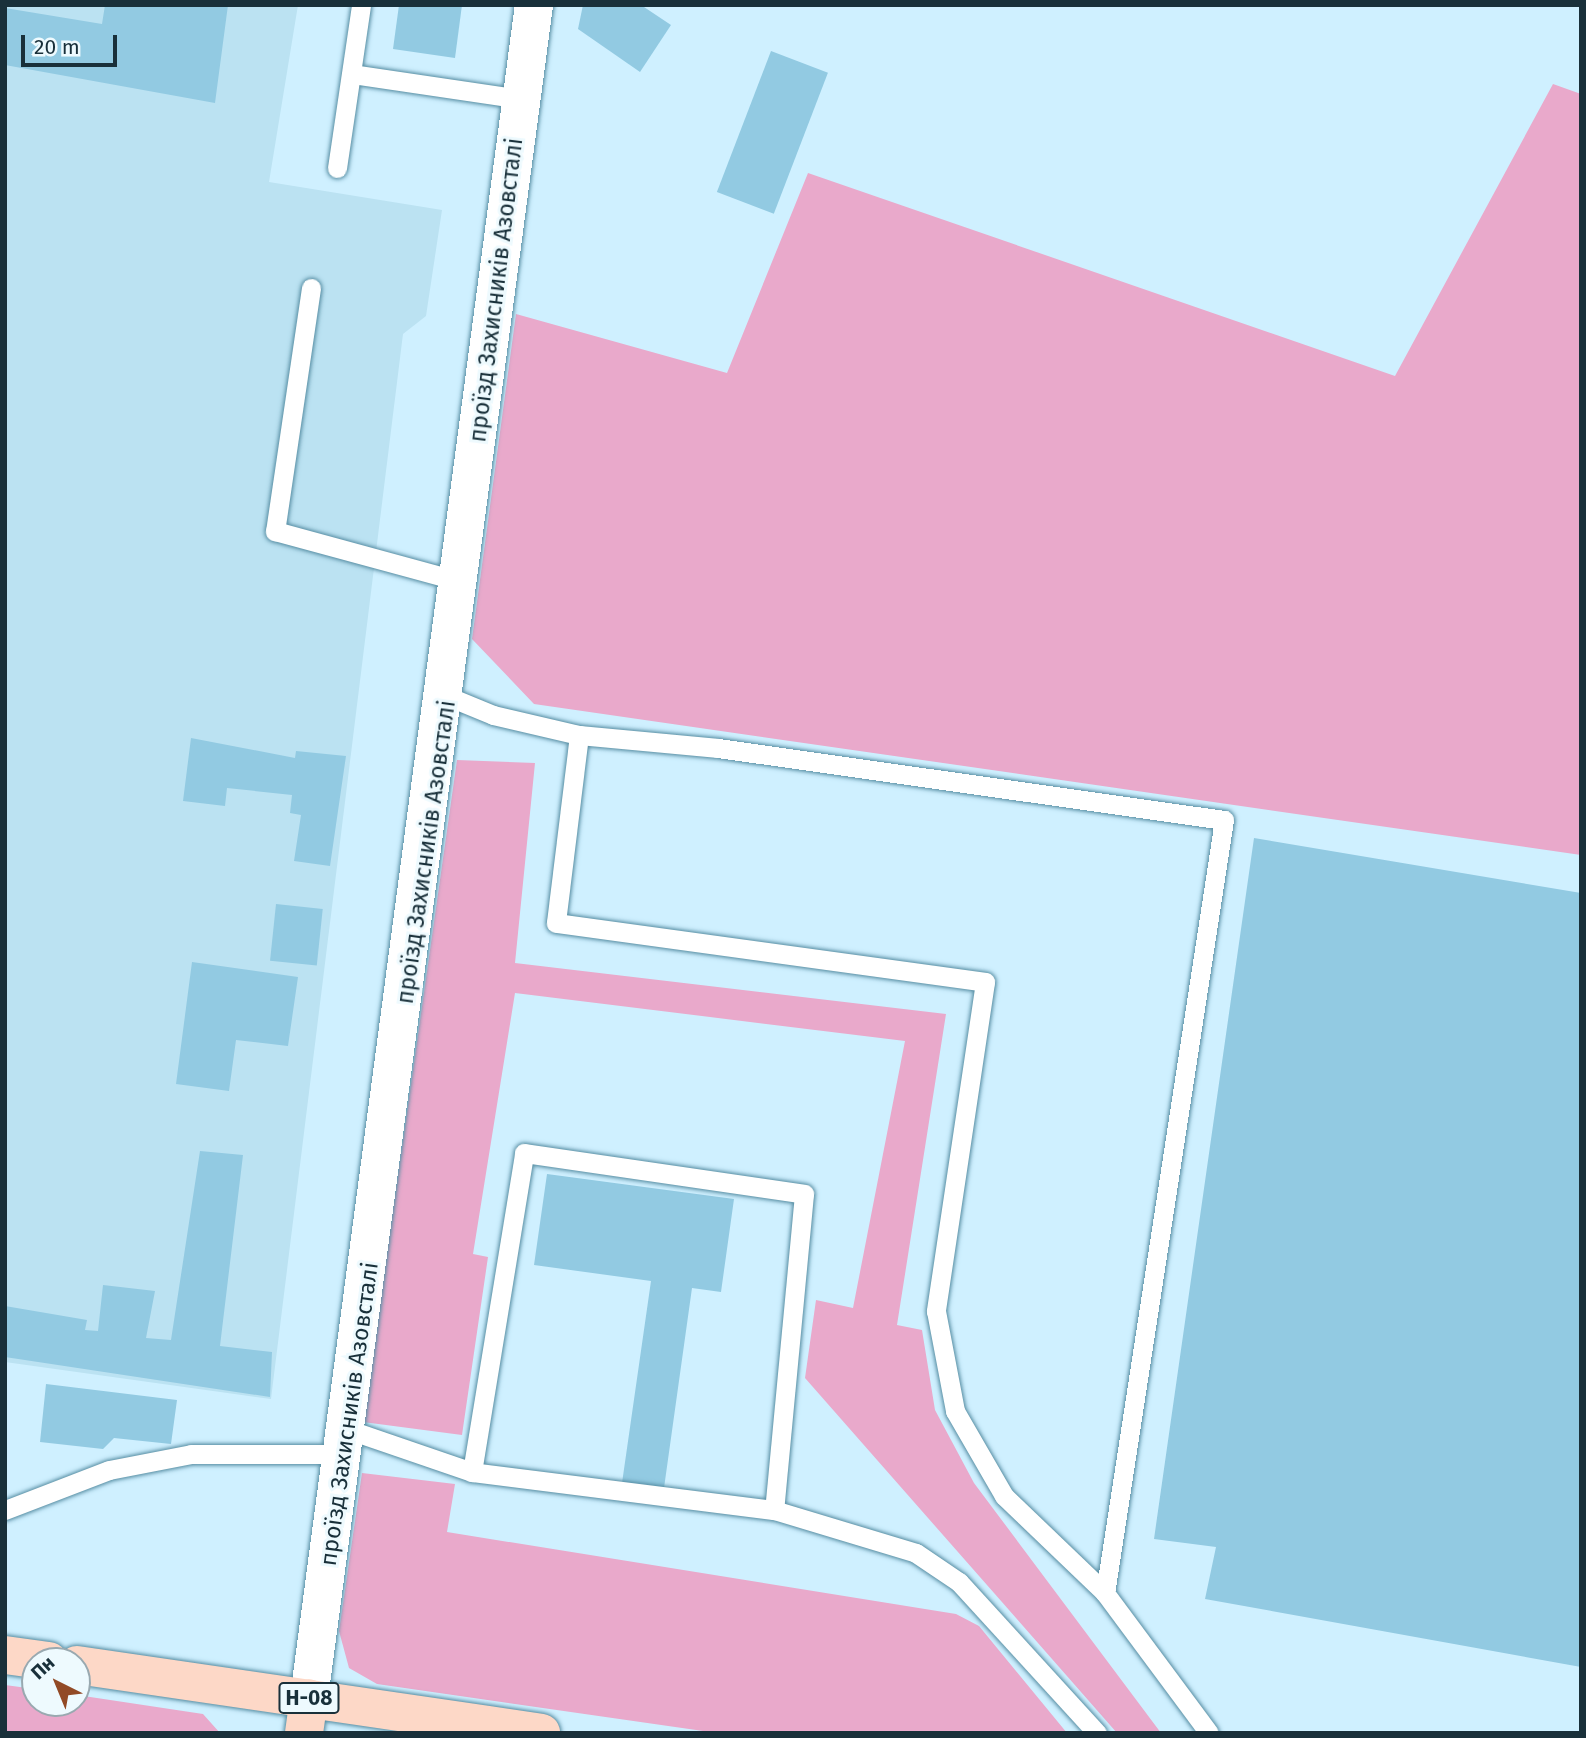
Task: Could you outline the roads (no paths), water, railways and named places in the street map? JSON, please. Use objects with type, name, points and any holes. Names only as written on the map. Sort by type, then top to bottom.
[{"type":"main road","name":"Н-08","points":[[91,1668],[307,1716],[541,1733]]},
{"type":"street","name":"проїзд Захисників Азовсталі","points":[[307,1716],[447,696],[459,581],[534,5]]},
{"type":"lane","points":[[337,168],[361,5]]},
{"type":"lane","points":[[352,74],[521,99]]},
{"type":"lane","points":[[311,288],[275,531],[459,581]]},
{"type":"lane","points":[[447,696],[493,715],[579,735],[718,748],[1224,820],[1105,1593]]},
{"type":"lane","points":[[579,735],[556,923],[985,982],[936,1311],[956,1410],[1004,1496],[1105,1593],[1209,1733]]},
{"type":"lane","points":[[472,1472],[524,1153],[804,1194],[774,1510]]},
{"type":"lane","points":[[5,1510],[109,1469],[191,1454],[346,1441],[472,1472],[774,1510],[935,1563],[1097,1733]]}]
